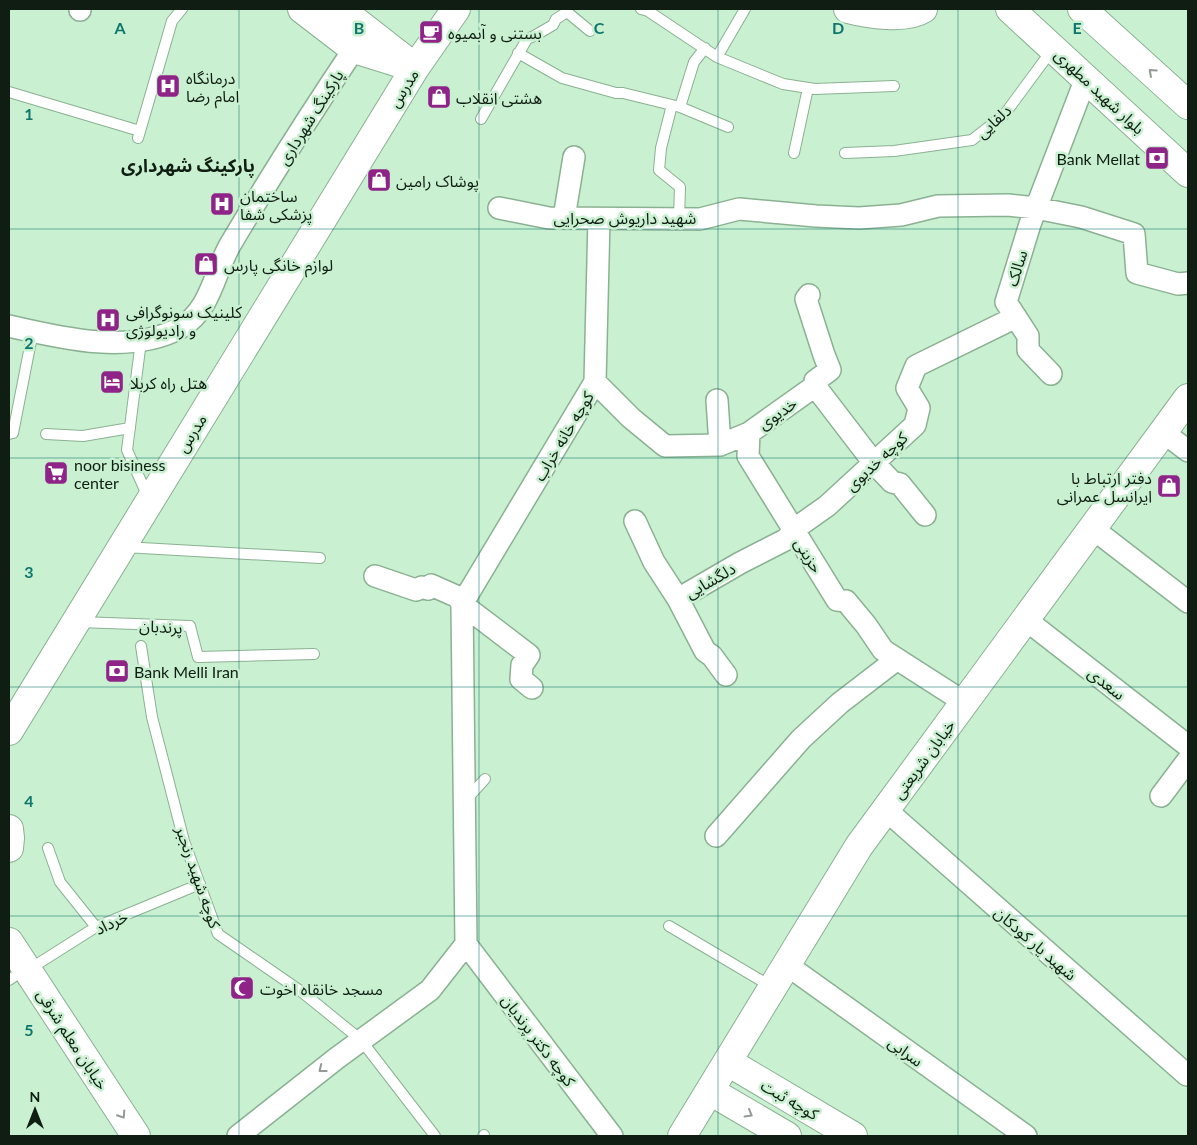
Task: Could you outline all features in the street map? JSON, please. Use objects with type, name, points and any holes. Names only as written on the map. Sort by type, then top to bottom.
[{"type":"main road","points":[[302,9],[354,49],[416,68]]},
{"type":"main road","points":[[340,9],[416,68]]},
{"type":"main road","name":"مدرس","points":[[9,731],[416,68],[456,9]]},
{"type":"main road","points":[[848,9],[866,14],[892,15],[919,12],[923,9]]},
{"type":"main road","name":"بلوار شهید مطهری","points":[[1010,9],[1188,174]]},
{"type":"main road","points":[[1082,9],[1188,105]]},
{"type":"main road","name":"خیابان شریعتی","points":[[682,1136],[859,846],[1188,398]]},
{"type":"main road","points":[[9,828],[9,848]]},
{"type":"main road","name":"خیابان معلم شرقی","points":[[9,942],[21,973],[136,1136]]},
{"type":"main road","name":"کوچه ثبت","points":[[728,1062],[833,1132]]},
{"type":"main road","name":"کوچه ثبت","points":[[710,1091],[787,1136]]},
{"type":"street","name":"پارکینگ شهرداری","points":[[9,326],[115,343],[140,341],[164,335],[181,327],[193,318],[214,286],[229,247],[354,49]]},
{"type":"street","points":[[1036,208],[1086,78]]},
{"type":"street","points":[[564,218],[574,158]]},
{"type":"street","name":"شهید داریوش صحرایی","points":[[499,208],[549,218],[700,219],[739,209],[859,218],[902,215],[938,206],[980,204],[1036,208],[1081,217],[1134,234],[1137,273],[1178,284],[1188,283]]},
{"type":"street","name":"سالک","points":[[1036,208],[1016,264],[1006,302],[1028,336],[1028,350],[1051,374]]},
{"type":"street","name":"کوچه خانه خراب","points":[[462,604],[595,382],[599,219]]},
{"type":"street","name":"خدیوی","points":[[595,382],[631,418],[665,446],[720,445],[749,433],[815,386],[816,381],[830,370],[809,312],[806,299],[809,295]]},
{"type":"street","name":"کوچه خدیوی","points":[[793,530],[827,506],[915,425],[919,408],[907,388],[916,366],[1016,317]]},
{"type":"street","points":[[815,386],[874,463],[892,482],[900,484],[924,514]]},
{"type":"street","points":[[717,400],[720,445]]},
{"type":"street","points":[[1162,432],[1188,451]]},
{"type":"street","name":"حزینی","points":[[749,433],[748,456],[837,600],[846,601],[883,650],[964,702]]},
{"type":"street","points":[[635,521],[654,562],[678,599]]},
{"type":"street","points":[[1092,528],[1188,602]]},
{"type":"street","name":"دلگشایی","points":[[726,675],[712,656],[705,651],[678,599],[740,563],[787,539],[793,530]]},
{"type":"street","points":[[375,576],[416,590],[422,587],[428,589],[431,585],[458,597],[462,604],[529,655],[522,665],[521,679],[532,688]]},
{"type":"street","points":[[238,1136],[361,1040],[430,990],[466,944],[462,604]]},
{"type":"street","name":"سعدی","points":[[1025,619],[1188,746]]},
{"type":"street","points":[[716,836],[801,738],[840,703],[896,660]]},
{"type":"street","points":[[1161,796],[1188,760]]},
{"type":"street","name":"شهید یار کودکان","points":[[886,810],[1187,1076]]},
{"type":"street","name":"کوچه دکتر پرندیان","points":[[466,944],[612,1136]]},
{"type":"street","name":"سرابی","points":[[780,976],[1026,1136]]},
{"type":"lane","points":[[9,92],[139,135],[172,21],[182,9]]},
{"type":"lane","points":[[641,9],[648,11],[717,57],[783,84],[808,88],[894,86]]},
{"type":"lane","points":[[717,57],[745,9]]},
{"type":"lane","points":[[481,119],[527,39],[553,25],[556,19],[568,10],[590,31]]},
{"type":"lane","points":[[679,219],[680,187],[659,170],[661,148],[694,62],[704,48]]},
{"type":"lane","name":"دلفایی","points":[[845,153],[894,151],[972,140],[1004,115],[1054,48]]},
{"type":"lane","points":[[518,53],[562,78],[616,93],[676,106],[728,127]]},
{"type":"lane","points":[[794,153],[808,88]]},
{"type":"lane","points":[[9,434],[13,433],[33,331]]},
{"type":"lane","points":[[140,341],[127,450],[150,500]]},
{"type":"lane","points":[[46,434],[83,436],[130,428]]},
{"type":"lane","points":[[121,547],[320,558]]},
{"type":"lane","name":"پرندبان","points":[[75,622],[190,626],[198,657],[314,654]]},
{"type":"lane","name":"کوچه شهید رنجبر","points":[[141,646],[152,717],[184,841],[218,934],[302,992],[361,1040],[435,1136]]},
{"type":"lane","points":[[464,801],[485,779]]},
{"type":"lane","points":[[48,848],[60,882],[96,927]]},
{"type":"lane","name":"خرداد","points":[[21,973],[96,927],[200,884]]},
{"type":"lane","points":[[669,926],[780,976]]},
{"type":"place","name":"بستنی و آبمیوه","points":[[431,32]]},
{"type":"place","name":"درمانگاه امام رضا","points":[[168,86]]},
{"type":"place","name":"هشتی انقلاب","points":[[439,97]]},
{"type":"place","name":"Bank Mellat","points":[[1157,158]]},
{"type":"place","name":"پوشاک رامین","points":[[379,180]]},
{"type":"place","name":"ساختمان پزشکی شفا","points":[[222,204]]},
{"type":"place","name":"لوازم خانگی پارس","points":[[206,264]]},
{"type":"place","name":"کلینیک سونوگرافی و رادیولوژی","points":[[108,320]]},
{"type":"place","name":"هتل راه کربلا","points":[[112,382]]},
{"type":"place","name":"noor bisiness center","points":[[56,473]]},
{"type":"place","name":"دفتر ارتباط با ایرانسل عمرانی","points":[[1169,486]]},
{"type":"place","name":"Bank Melli Iran","points":[[117,671]]},
{"type":"place","name":"مسجد خانقاه اخوت","points":[[242,988]]},
{"type":"district","name":"پارکینگ شهرداری","points":[[188,165]]}]
